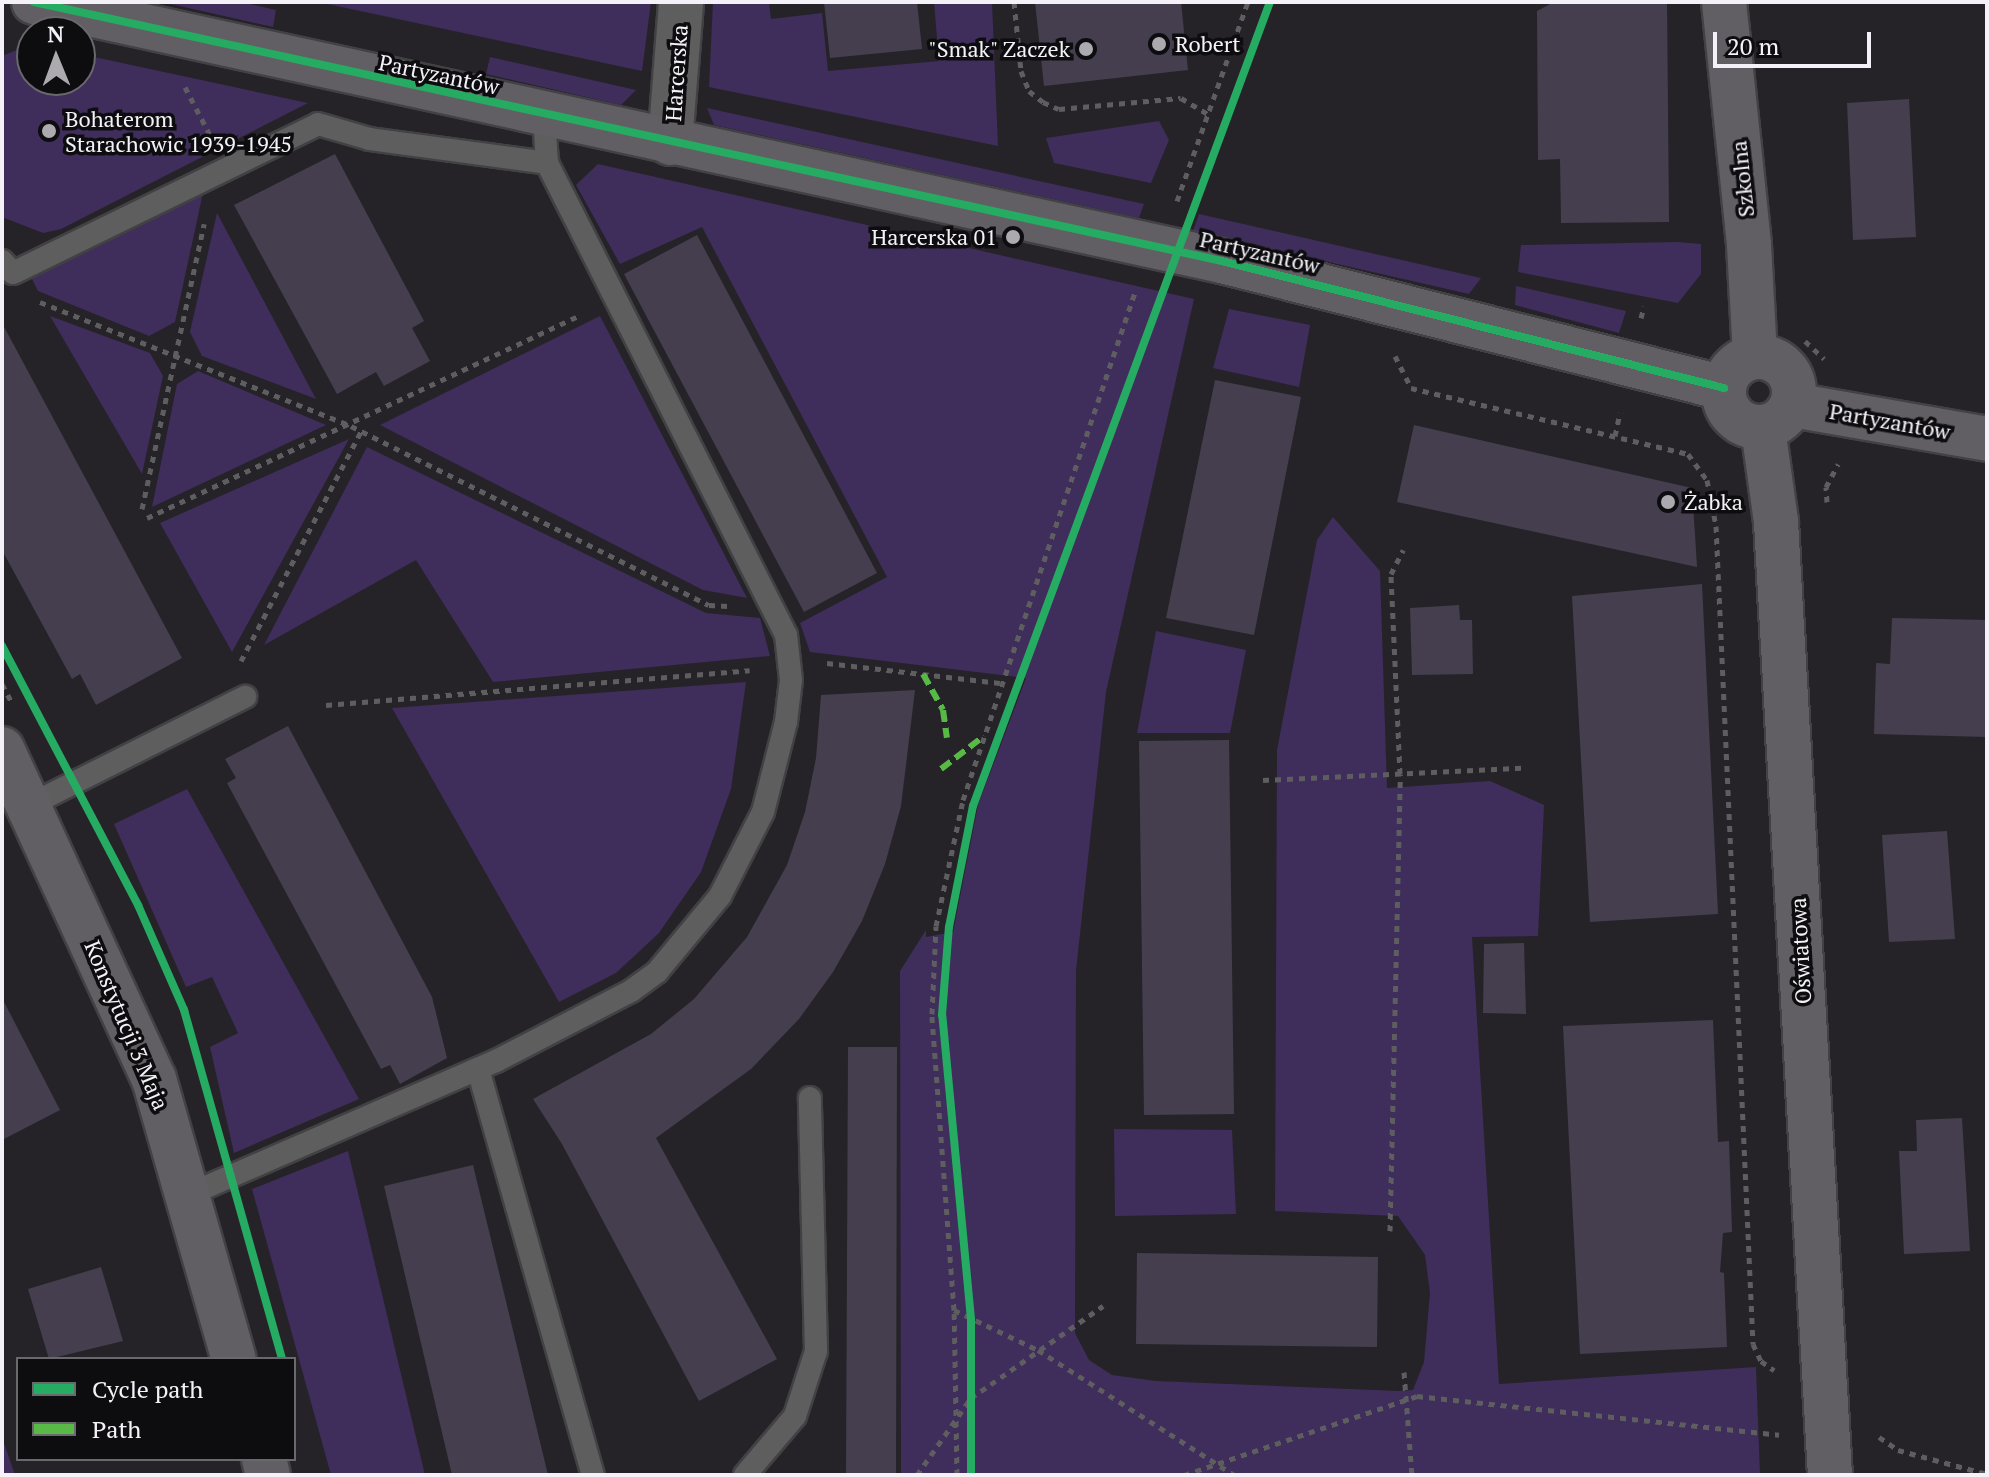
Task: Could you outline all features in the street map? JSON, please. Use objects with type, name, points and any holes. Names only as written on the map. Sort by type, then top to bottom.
[{"type":"street","name":"Partyzantów","points":[[34,2],[544,116],[1151,246],[1724,388]]},
{"type":"street","name":"Harcerska","points":[[670,143],[681,2]]},
{"type":"street","name":"Szkolna","points":[[1724,2],[1749,245],[1755,357]]},
{"type":"street","points":[[1755,357],[1769,359],[1791,377],[1778,416],[1734,418],[1724,388],[1734,367],[1755,357]]},
{"type":"street","name":"Partyzantów","points":[[1778,416],[1987,439]]},
{"type":"street","name":"Oświatowa","points":[[1778,416],[1776,522],[1830,1475]]},
{"type":"street","name":"Konstytucji 3 Maja","points":[[2,749],[154,1079],[190,1194],[233,1357]]},
{"type":"lane","points":[[190,1194],[478,1069],[631,991],[657,972],[694,931],[743,857],[763,812],[786,722],[790,659],[776,608],[547,163],[544,116]]},
{"type":"lane","points":[[2,261],[13,273],[318,124],[370,139],[547,163]]},
{"type":"lane","points":[[30,805],[245,697]]},
{"type":"lane","points":[[478,1069],[593,1475]]},
{"type":"lane","points":[[745,1475],[795,1416],[816,1351],[810,1098]]},
{"type":"path","points":[[1014,2],[1021,71],[1029,91],[1043,102],[1059,109],[1181,98],[1208,114]]},
{"type":"path","points":[[1177,202],[1248,2]]},
{"type":"path","points":[[178,75],[214,141]]},
{"type":"path","points":[[142,509],[215,172]]},
{"type":"path","points":[[957,1475],[954,1310],[932,1014],[936,926],[963,800],[1000,683],[1151,246]]},
{"type":"path","points":[[25,296],[351,426],[709,605],[776,608]]},
{"type":"path","points":[[147,518],[351,426],[617,297]]},
{"type":"path","points":[[1802,338],[1829,364]]},
{"type":"path","points":[[1389,342],[1411,388],[1688,454],[1707,480],[1716,526],[1753,1344],[1761,1361],[1776,1375]]},
{"type":"path","points":[[233,676],[361,431]]},
{"type":"path","points":[[1776,522],[1827,519],[1826,487],[1833,467],[1842,460]]},
{"type":"path","points":[[1390,1231],[1400,774],[1391,574],[1403,550]]},
{"type":"path","points":[[952,912],[973,806],[1025,655]]},
{"type":"path","points":[[326,705],[741,672],[790,659],[1000,683]]},
{"type":"path","points":[[1263,780],[1522,768]]},
{"type":"path","points":[[948,941],[942,1015],[954,1137]]},
{"type":"path","points":[[969,1303],[971,1334]]},
{"type":"path","points":[[917,1475],[971,1398],[1103,1306]]},
{"type":"path","points":[[954,1310],[1038,1350],[1234,1475]]},
{"type":"path","points":[[1404,1372],[1412,1475]]},
{"type":"path","points":[[971,1382],[971,1413]]},
{"type":"path","points":[[1184,1475],[1417,1396],[1779,1435]]},
{"type":"path","points":[[1778,1420],[1780,1448]]},
{"type":"path","points":[[1874,1427],[1898,1450],[1987,1474]]},
{"type":"shaded area","points":[[162,2],[241,2],[276,10],[273,27]]},
{"type":"shaded area","points":[[318,2],[651,2],[642,71]]},
{"type":"shaded area","points":[[713,2],[769,2],[771,19],[822,13],[828,71],[939,61],[934,2],[992,2],[998,146],[709,87]]},
{"type":"shaded area","points":[[16,50],[16,96],[96,96],[96,57],[308,103],[61,229],[43,233],[2,217],[2,56]]},
{"type":"shaded area","points":[[490,57],[636,90],[621,105],[486,74]]},
{"type":"shaded area","points":[[707,108],[1144,204],[1139,218],[714,125]]},
{"type":"shaded area","points":[[1159,121],[1169,140],[1151,183],[1054,163],[1046,138]]},
{"type":"shaded area","points":[[598,164],[1194,299],[1106,692],[1076,971],[1075,1333],[1089,1360],[1112,1375],[1156,1381],[1399,1391],[1413,1390],[1424,1362],[1430,1293],[1425,1255],[1398,1216],[1275,1211],[1277,750],[1317,540],[1333,517],[1380,571],[1387,788],[1490,781],[1544,805],[1538,936],[1472,937],[1499,1384],[1756,1367],[1760,1475],[901,1475],[900,971],[926,930],[926,937],[953,932],[978,805],[1026,678],[810,652],[800,623],[887,577],[702,227],[620,264],[576,185]]},
{"type":"shaded area","points":[[203,193],[175,322],[149,336],[38,291],[31,277]]},
{"type":"shaded area","points":[[217,213],[316,399],[202,356],[190,332]]},
{"type":"shaded area","points":[[1199,214],[1481,278],[1469,294],[1193,231]]},
{"type":"shaded area","points":[[1701,244],[1701,274],[1678,303],[1518,272],[1521,245]]},
{"type":"shaded area","points":[[1516,286],[1626,311],[1619,333],[1515,305]]},
{"type":"shaded area","points":[[1229,309],[1310,325],[1299,387],[1213,368]]},
{"type":"shaded area","points":[[50,316],[150,353],[163,376],[142,474]]},
{"type":"shaded area","points":[[600,316],[747,598],[703,590],[380,425]]},
{"type":"shaded area","points":[[198,371],[326,425],[152,507],[177,384]]},
{"type":"shaded area","points":[[349,439],[232,652],[160,523]]},
{"type":"shaded area","points":[[367,447],[706,613],[760,618],[770,656],[493,682],[416,560],[264,645]]},
{"type":"shaded area","points":[[1156,631],[1246,650],[1230,733],[1137,733]]},
{"type":"shaded area","points":[[746,682],[731,789],[701,872],[659,933],[616,973],[559,1002],[392,708]]},
{"type":"shaded area","points":[[187,789],[359,1099],[234,1153],[210,1047],[238,1033],[212,977],[186,987],[114,824]]},
{"type":"shaded area","points":[[1114,1129],[1232,1130],[1236,1214],[1115,1216]]},
{"type":"shaded area","points":[[348,1151],[425,1475],[331,1475],[252,1189]]},
{"type":"shaded area","points":[[2,1437],[15,1475],[2,1475]]},
{"type":"building","points":[[824,2],[917,2],[922,49],[830,58]]},
{"type":"building","points":[[1035,2],[1181,2],[1188,70],[1044,86]]},
{"type":"building","points":[[1554,2],[1667,2],[1669,222],[1561,223],[1560,159],[1538,160],[1537,11]]},
{"type":"building","points":[[1909,99],[1916,237],[1853,240],[1847,103]]},
{"type":"building","points":[[335,154],[424,321],[412,328],[430,361],[384,386],[376,372],[337,394],[234,205]]},
{"type":"building","points":[[697,235],[877,573],[804,612],[624,274]]},
{"type":"building","points":[[2,323],[182,658],[96,705],[80,674],[72,679],[2,550]]},
{"type":"building","points":[[1215,380],[1301,397],[1254,635],[1166,618]]},
{"type":"building","points":[[1414,425],[1692,488],[1697,567],[1397,502]]},
{"type":"building","points":[[1702,584],[1718,914],[1590,922],[1572,596]]},
{"type":"building","points":[[1459,605],[1460,620],[1472,620],[1473,674],[1412,675],[1410,608]]},
{"type":"building","points":[[1892,618],[1987,620],[1987,737],[1874,734],[1876,663],[1890,664]]},
{"type":"building","points":[[915,690],[901,806],[885,864],[862,921],[833,972],[799,1019],[751,1069],[656,1138],[777,1359],[699,1401],[562,1144],[533,1099],[651,1034],[694,999],[747,937],[787,865],[805,812],[816,758],[821,695]]},
{"type":"building","points":[[288,726],[432,997],[447,1058],[400,1084],[390,1065],[381,1069],[227,783],[236,778],[225,759]]},
{"type":"building","points":[[1229,740],[1234,1114],[1144,1115],[1139,741]]},
{"type":"building","points":[[1947,831],[1955,939],[1889,942],[1882,835]]},
{"type":"building","points":[[1524,943],[1526,1014],[1483,1013],[1484,944]]},
{"type":"building","points":[[2,998],[60,1110],[2,1140]]},
{"type":"building","points":[[1713,1020],[1718,1142],[1729,1141],[1732,1232],[1723,1233],[1720,1272],[1724,1273],[1727,1347],[1580,1354],[1563,1026]]},
{"type":"building","points":[[848,1047],[897,1047],[896,1475],[846,1475]]},
{"type":"building","points":[[1962,1118],[1970,1251],[1904,1254],[1899,1151],[1917,1151],[1916,1120]]},
{"type":"building","points":[[473,1165],[548,1475],[452,1475],[384,1186]]},
{"type":"building","points":[[1137,1253],[1378,1257],[1377,1347],[1136,1344]]},
{"type":"building","points":[[101,1267],[123,1341],[48,1357],[28,1289]]},
{"type":"marked path","points":[[923,674],[943,710],[947,738]]},
{"type":"marked path","points":[[941,769],[984,736]]},
{"type":"cycle path","points":[[34,2],[1222,261],[1724,388]]},
{"type":"cycle path","points":[[971,1475],[971,1319],[942,1015],[949,927],[973,806],[1270,2]]},
{"type":"cycle path","points":[[2,646],[138,905],[184,1010],[281,1357]]},
{"type":"place","name":"Robert","points":[[1159,44]]},
{"type":"place","name":"\"Smak\" Zaczek","points":[[1086,49]]},
{"type":"place","name":"Bohaterom Starachowic 1939-1945","points":[[49,131]]},
{"type":"place","name":"Harcerska 01","points":[[1013,237]]},
{"type":"place","name":"Żabka","points":[[1668,502]]}]
